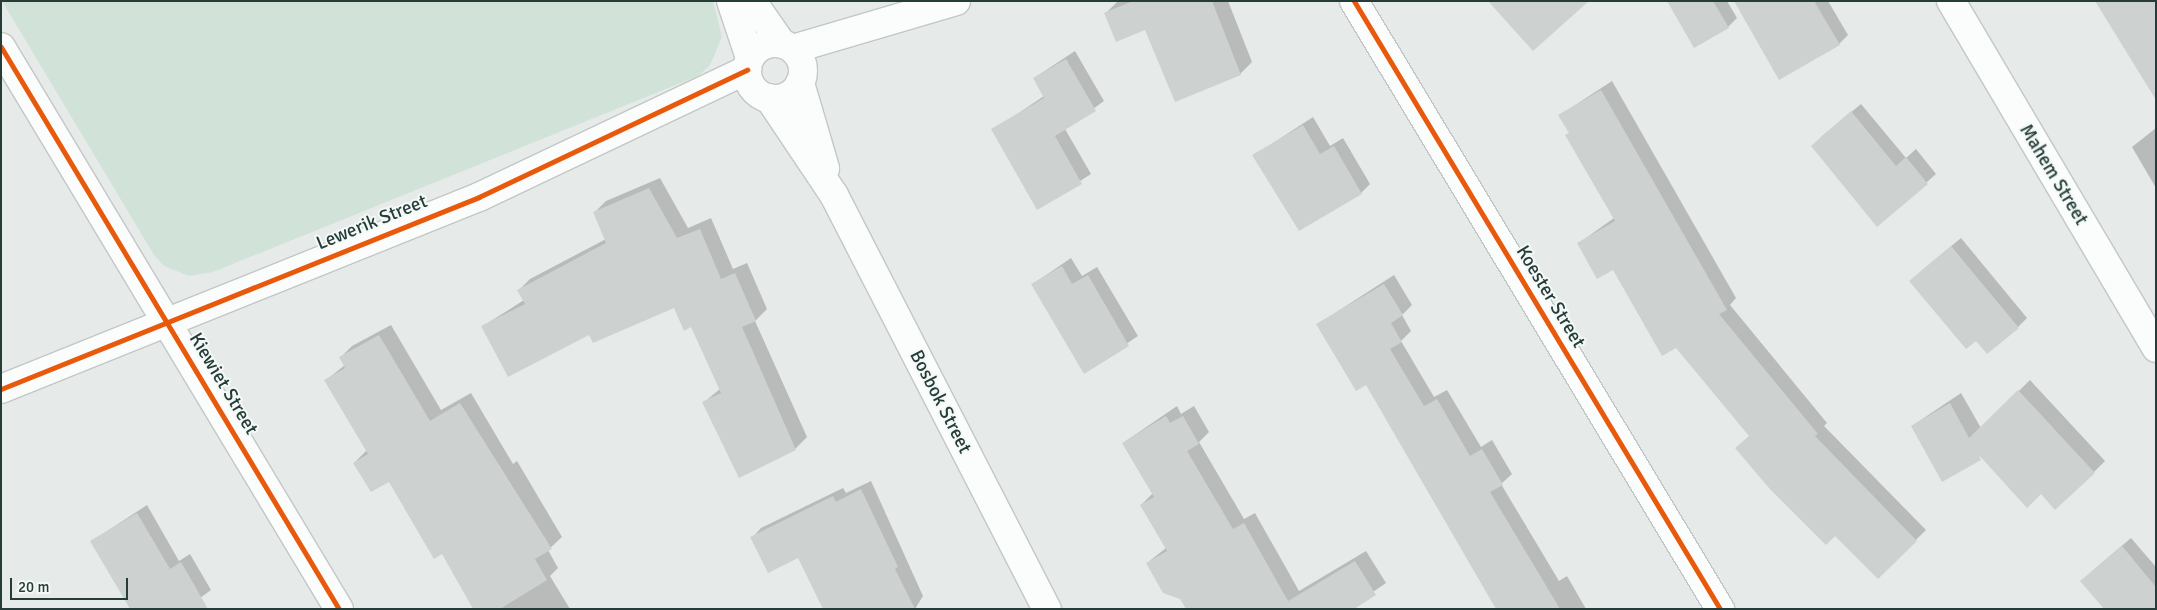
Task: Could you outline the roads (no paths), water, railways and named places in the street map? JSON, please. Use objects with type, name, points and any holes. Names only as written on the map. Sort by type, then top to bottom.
[{"type":"street","name":"Bosbok Street","points":[[731,1],[756,80],[834,195],[1046,609]]},
{"type":"street","name":"Bosbok Street","points":[[752,1],[794,62],[834,195]]},
{"type":"street","points":[[794,62],[790,94],[756,80],[764,46],[794,62],[956,1]]},
{"type":"street","name":"Koester Street","points":[[1354,1],[1720,609]]},
{"type":"street","name":"Mahem Street","points":[[1950,1],[2156,348]]},
{"type":"street","name":"Kiewiet Street","points":[[1,47],[169,322],[339,609]]},
{"type":"street","name":"Lewerik Street","points":[[1,389],[479,196],[659,116],[756,80]]}]
